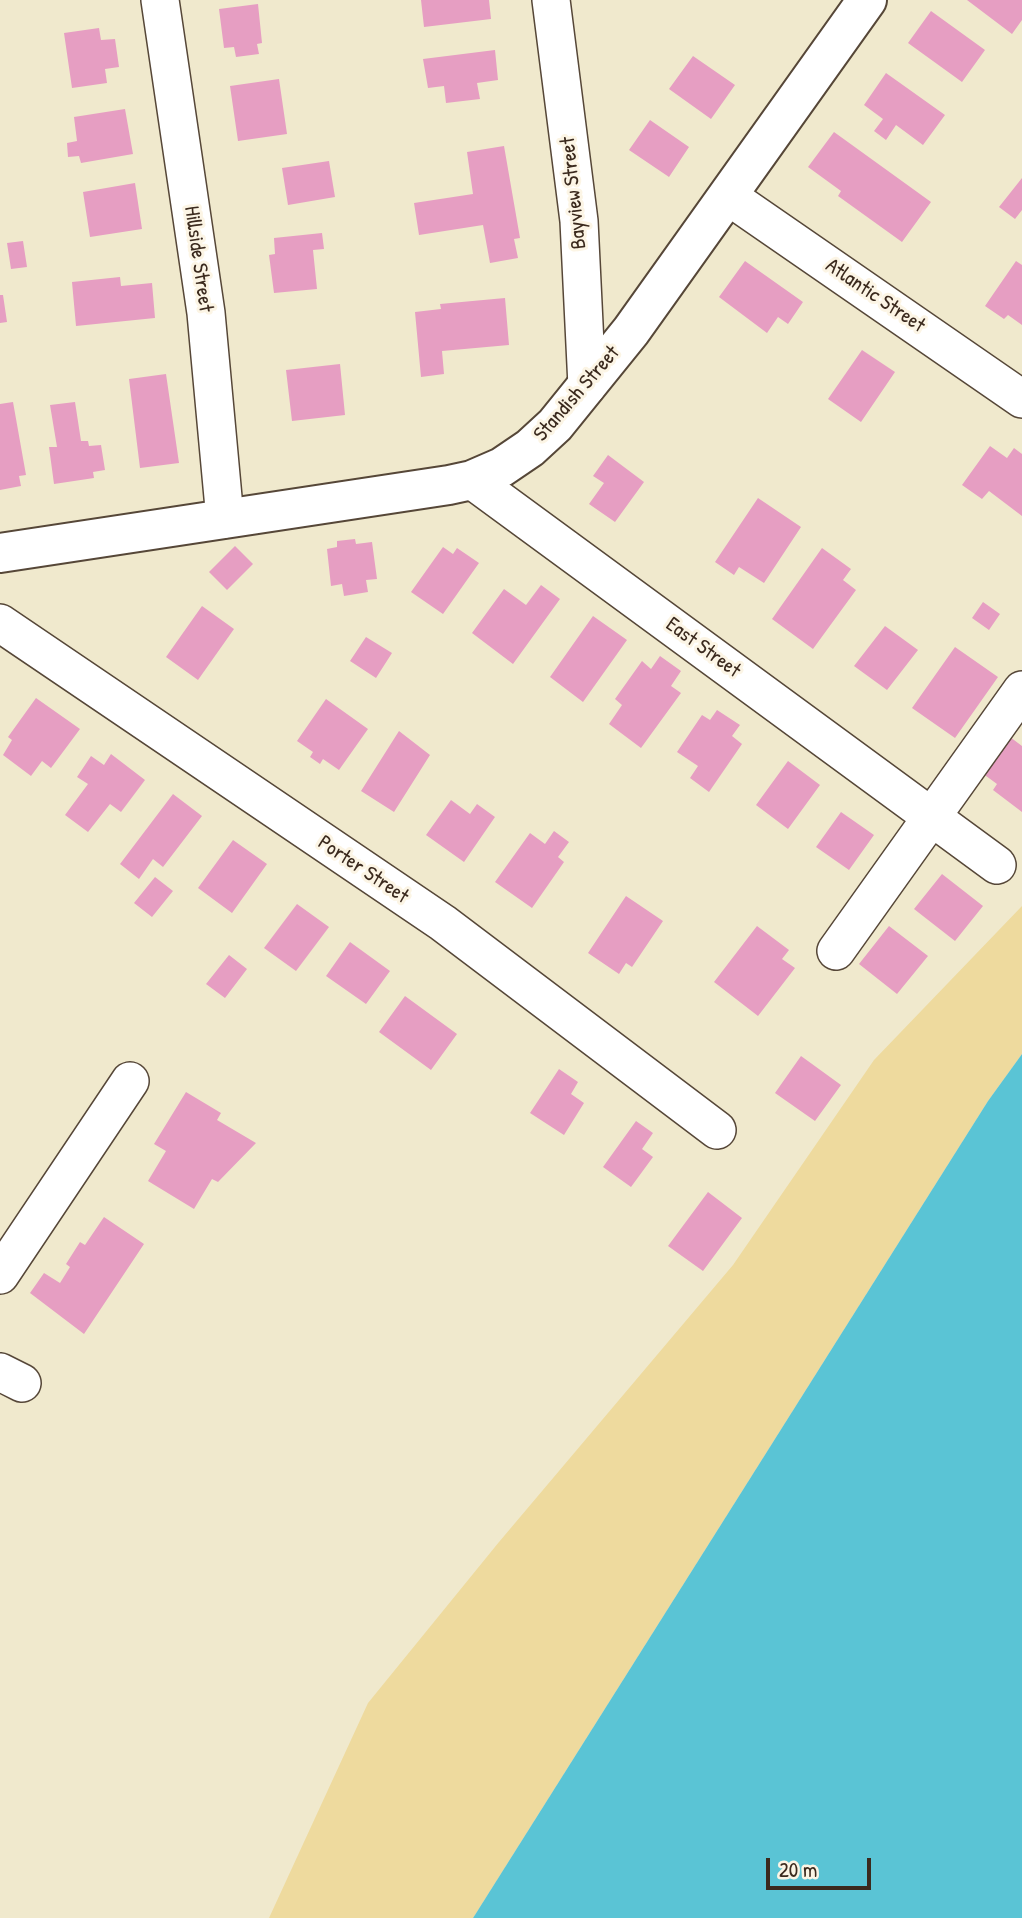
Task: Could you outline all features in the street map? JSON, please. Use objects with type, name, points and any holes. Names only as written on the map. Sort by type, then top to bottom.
[{"type":"street","name":"Hillside Street","points":[[160,0],[206,313],[225,519]]},
{"type":"street","name":"Bayview Street","points":[[551,0],[579,221],[587,386]]},
{"type":"street","name":"Standish Street","points":[[0,553],[449,485],[472,480],[502,467],[530,448],[555,425],[631,331],[867,0]]},
{"type":"street","name":"Atlantic Street","points":[[728,196],[1022,398]]},
{"type":"street","name":"East Street","points":[[472,480],[997,865]]},
{"type":"street","name":"Porter Street","points":[[0,623],[443,923],[717,1130]]},
{"type":"street","points":[[836,951],[1022,690]]},
{"type":"street","points":[[0,1275],[130,1082]]},
{"type":"sand","points":[[1022,906],[1022,1054],[988,1101],[473,1918],[269,1918],[368,1703],[499,1542],[733,1265],[874,1060]]},
{"type":"water","points":[[1022,1054],[1022,1918],[473,1918],[988,1101]]},
{"type":"building","points":[[421,0],[489,0],[491,19],[424,27]]},
{"type":"building","points":[[967,0],[1022,0],[1022,20],[1012,34]]},
{"type":"building","points":[[258,4],[262,43],[257,44],[259,54],[236,57],[234,47],[224,48],[219,9]]},
{"type":"building","points":[[931,11],[985,50],[962,82],[908,43]]},
{"type":"building","points":[[99,28],[101,40],[115,39],[119,67],[105,69],[107,83],[72,88],[64,33]]},
{"type":"building","points":[[495,50],[498,80],[477,83],[480,99],[446,103],[444,86],[428,88],[423,59]]},
{"type":"building","points":[[693,56],[735,85],[711,119],[669,89]]},
{"type":"building","points":[[886,73],[945,115],[923,145],[896,125],[886,140],[874,131],[883,119],[864,105]]},
{"type":"building","points":[[279,79],[287,134],[238,141],[230,86]]},
{"type":"building","points":[[125,109],[133,154],[81,163],[79,156],[68,157],[67,143],[77,141],[74,117]]},
{"type":"building","points":[[650,120],[689,147],[669,177],[629,150]]},
{"type":"building","points":[[834,132],[931,202],[902,242],[838,196],[841,191],[808,167]]},
{"type":"building","points":[[504,146],[520,238],[514,239],[518,258],[490,263],[483,225],[419,235],[414,203],[473,194],[467,152]]},
{"type":"building","points":[[329,161],[335,197],[288,205],[282,168]]},
{"type":"building","points":[[1022,178],[1022,210],[1015,219],[999,207]]},
{"type":"building","points":[[135,183],[142,229],[90,237],[83,192]]},
{"type":"building","points":[[322,233],[324,249],[313,250],[317,289],[274,293],[269,255],[275,254],[274,238]]},
{"type":"building","points":[[23,241],[27,267],[11,269],[7,243]]},
{"type":"building","points":[[745,261],[803,302],[788,324],[778,317],[767,333],[719,297]]},
{"type":"building","points":[[1016,261],[1022,265],[1022,325],[1008,315],[1004,319],[985,306]]},
{"type":"building","points":[[120,277],[121,286],[152,283],[155,318],[76,326],[72,282]]},
{"type":"building","points":[[0,295],[3,295],[7,322],[0,323]]},
{"type":"building","points":[[505,298],[509,345],[442,351],[444,374],[421,377],[415,312],[441,309],[440,304]]},
{"type":"building","points":[[862,350],[895,372],[861,422],[828,399]]},
{"type":"building","points":[[340,364],[345,415],[292,421],[286,370]]},
{"type":"building","points":[[166,374],[179,463],[140,468],[129,379]]},
{"type":"building","points":[[13,402],[26,475],[19,476],[21,486],[0,490],[0,404]]},
{"type":"building","points":[[75,402],[81,441],[88,441],[89,446],[101,445],[105,470],[93,472],[94,478],[54,484],[49,447],[57,447],[50,405]]},
{"type":"building","points":[[990,446],[1007,458],[1014,448],[1022,454],[1022,516],[989,491],[982,499],[962,485]]},
{"type":"building","points":[[608,455],[644,482],[615,522],[589,504],[604,483],[593,476]]},
{"type":"building","points":[[758,498],[801,527],[764,583],[739,567],[734,575],[715,562]]},
{"type":"building","points":[[355,539],[356,544],[372,542],[377,579],[366,580],[368,592],[344,596],[342,584],[331,586],[327,549],[337,547],[337,541]]},
{"type":"building","points":[[235,546],[253,564],[227,590],[209,572]]},
{"type":"building","points":[[443,547],[453,554],[457,548],[479,563],[443,614],[411,592]]},
{"type":"building","points":[[822,548],[851,569],[843,580],[856,590],[813,649],[772,619]]},
{"type":"building","points":[[541,585],[560,599],[513,664],[472,633],[504,589],[526,605]]},
{"type":"building","points":[[983,602],[1000,614],[989,630],[972,618]]},
{"type":"building","points":[[202,606],[234,629],[198,680],[166,657]]},
{"type":"building","points":[[593,616],[627,640],[583,702],[550,677]]},
{"type":"building","points":[[885,626],[918,650],[887,690],[854,666]]},
{"type":"building","points":[[366,637],[392,653],[376,678],[350,661]]},
{"type":"building","points":[[955,647],[998,677],[955,738],[912,708]]},
{"type":"building","points":[[660,656],[681,671],[671,686],[681,693],[641,748],[609,724],[622,705],[615,699],[642,661],[651,669]]},
{"type":"building","points":[[36,698],[80,729],[51,768],[42,761],[31,776],[3,755],[12,740],[8,737]]},
{"type":"building","points":[[326,699],[368,729],[339,770],[323,759],[320,764],[310,757],[313,752],[297,741]]},
{"type":"building","points":[[717,710],[740,725],[732,736],[742,744],[709,792],[690,778],[698,766],[677,752],[702,715],[710,720]]},
{"type":"building","points":[[399,731],[430,755],[394,812],[361,791]]},
{"type":"building","points":[[1010,737],[1022,746],[1022,812],[993,790],[997,784],[982,773]]},
{"type":"building","points":[[111,754],[145,780],[121,812],[110,804],[88,832],[65,815],[88,784],[77,777],[91,756],[104,765]]},
{"type":"building","points":[[788,761],[820,785],[788,829],[756,805]]},
{"type":"building","points":[[173,794],[202,816],[163,867],[153,859],[139,879],[120,864]]},
{"type":"building","points":[[451,800],[470,814],[477,804],[495,817],[464,862],[426,835]]},
{"type":"building","points":[[841,812],[874,835],[849,870],[816,847]]},
{"type":"building","points":[[554,831],[569,842],[558,857],[564,862],[532,908],[495,882],[530,833],[545,844]]},
{"type":"building","points":[[233,840],[267,864],[232,913],[198,888]]},
{"type":"building","points":[[942,874],[983,906],[955,941],[914,909]]},
{"type":"building","points":[[155,877],[173,891],[152,917],[134,903]]},
{"type":"building","points":[[626,896],[663,921],[632,967],[626,963],[619,974],[588,953]]},
{"type":"building","points":[[297,904],[329,927],[296,971],[264,948]]},
{"type":"building","points":[[757,926],[789,950],[782,959],[795,968],[758,1016],[714,982]]},
{"type":"building","points":[[889,926],[928,956],[897,994],[859,964]]},
{"type":"building","points":[[350,942],[390,971],[366,1004],[326,976]]},
{"type":"building","points":[[229,955],[247,969],[225,998],[206,984]]},
{"type":"building","points":[[405,996],[457,1034],[431,1070],[379,1032]]},
{"type":"building","points":[[801,1056],[841,1085],[815,1121],[775,1093]]},
{"type":"building","points":[[559,1069],[578,1082],[571,1094],[584,1103],[564,1135],[530,1113]]},
{"type":"building","points":[[186,1092],[221,1113],[217,1120],[256,1143],[218,1182],[212,1179],[194,1209],[148,1181],[166,1151],[154,1144]]},
{"type":"building","points":[[636,1121],[653,1133],[642,1149],[653,1157],[631,1187],[603,1167]]},
{"type":"building","points":[[708,1192],[742,1218],[703,1271],[668,1246]]},
{"type":"building","points":[[104,1217],[144,1244],[84,1334],[30,1293],[44,1273],[60,1283],[70,1267],[66,1264],[80,1242],[85,1245]]}]
